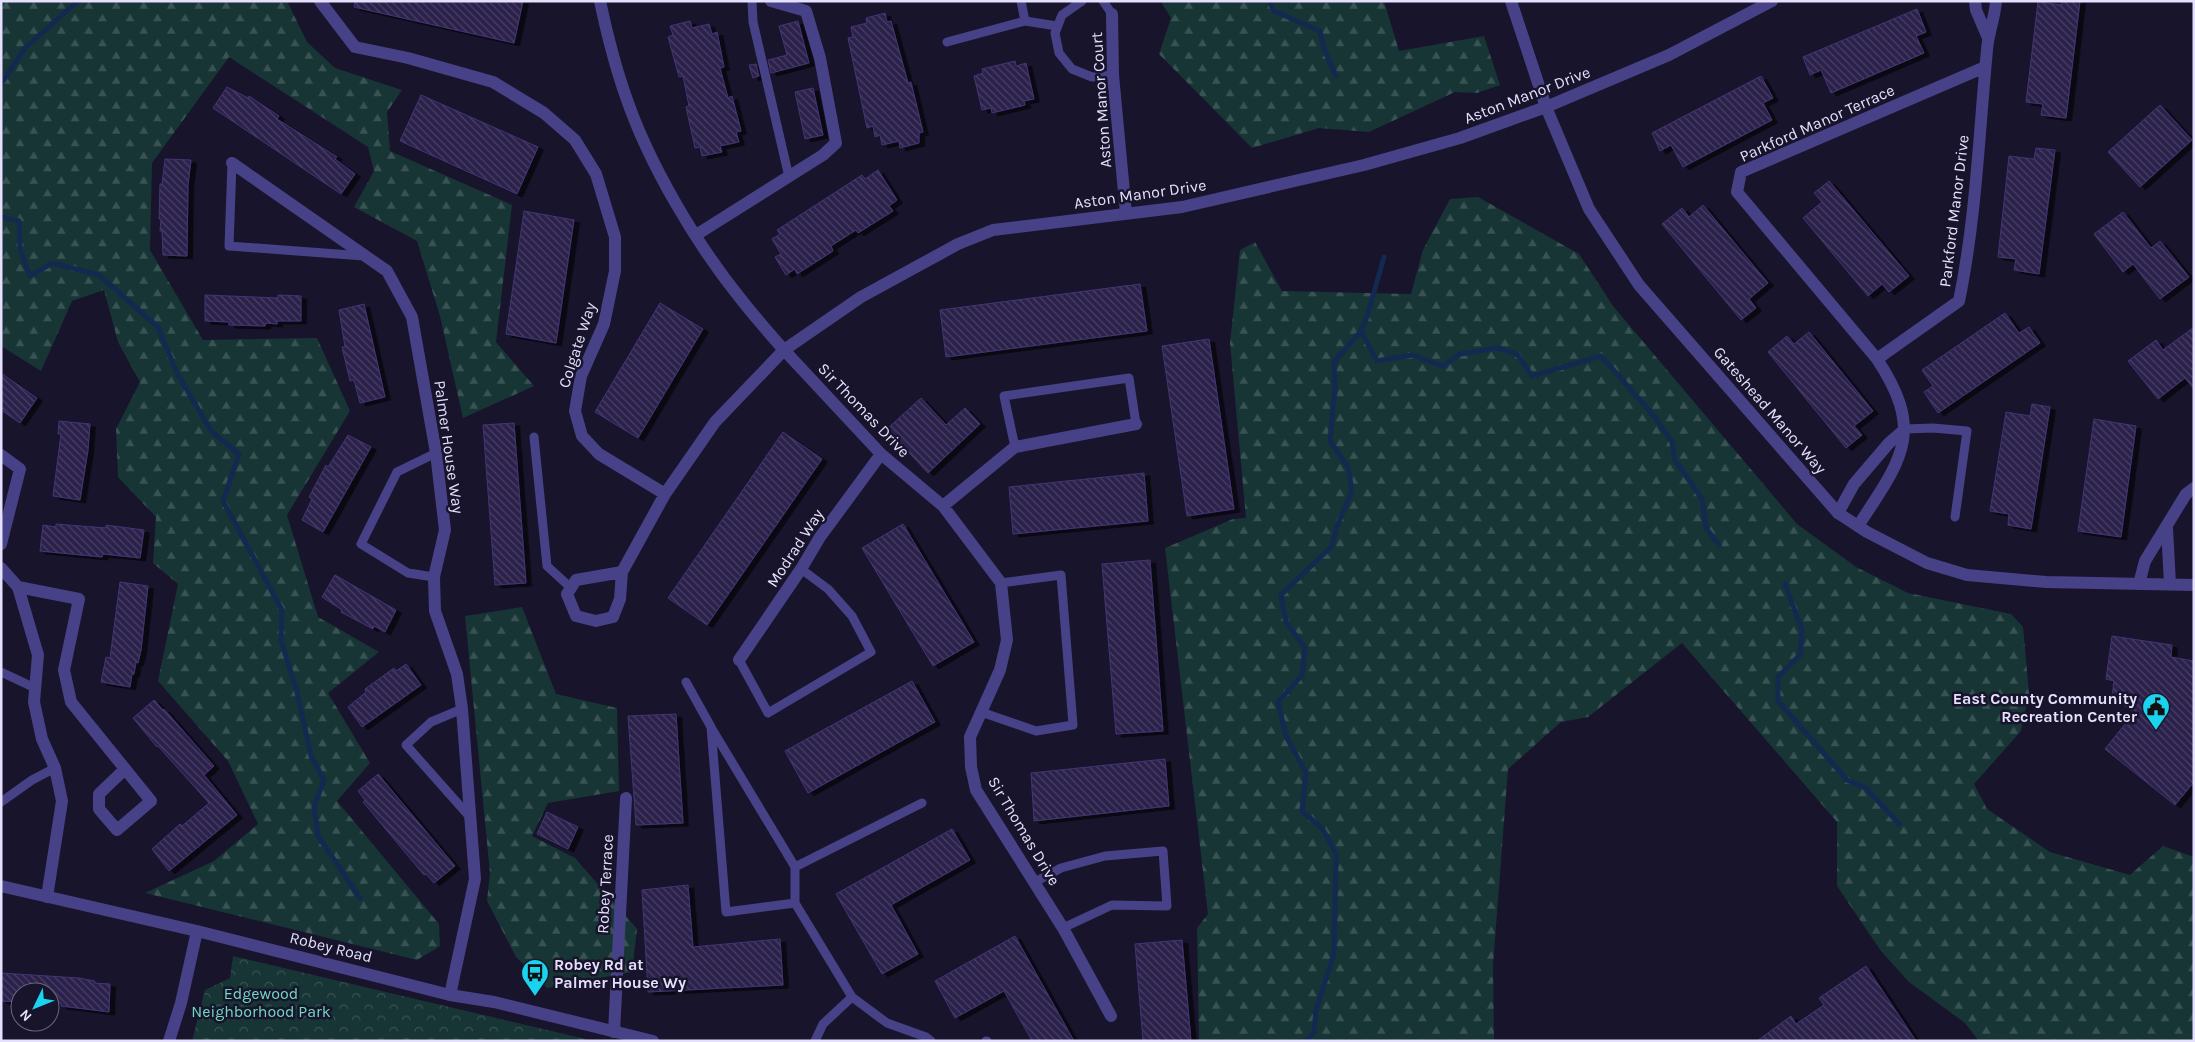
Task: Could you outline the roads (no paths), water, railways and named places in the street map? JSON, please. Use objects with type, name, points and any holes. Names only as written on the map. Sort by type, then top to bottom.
[{"type":"street","name":"Colgate Way","points":[[320,1],[356,47],[408,58],[493,82],[544,113],[575,140],[596,174],[615,237],[615,272],[604,324],[581,376],[575,411],[582,436],[598,454],[665,494]]},
{"type":"street","name":"Sir Thomas Drive","points":[[600,1],[608,40],[626,98],[656,165],[696,235],[739,297],[784,350],[881,454],[943,506],[1002,583],[1007,640],[1000,670],[970,737],[971,766],[976,790],[1063,928],[1111,1016]]},
{"type":"street","points":[[696,235],[823,155],[836,143],[820,58],[806,11],[771,1]]},
{"type":"street","name":"Gateshead Manor Way","points":[[1511,1],[1546,107],[1589,208],[1639,286],[1838,513],[1858,526],[1927,563],[1967,575],[2046,582],[2194,585]]},
{"type":"street","name":"Aston Manor Drive","points":[[571,588],[567,594],[576,616],[596,621],[613,617],[620,600],[622,572],[665,494],[715,422],[784,350],[861,297],[958,244],[994,230],[1126,212],[1182,208],[1364,165],[1460,138],[1546,107],[1669,55],[1772,1]]},
{"type":"street","name":"Parkford Manor Drive","points":[[1975,1],[1976,10],[1988,38]]},
{"type":"street","name":"Parkford Manor Drive","points":[[1877,359],[1959,301],[1965,272],[1977,177],[1988,38],[1996,1]]},
{"type":"street","name":"Aston Manor Court","points":[[1112,14],[1113,75],[1126,212]]},
{"type":"street","name":"Parkford Manor Terrace","points":[[1877,359],[1737,192],[1741,172],[1985,67]]},
{"type":"street","name":"Palmer House Way","points":[[232,163],[388,271],[412,317],[436,453],[444,530],[434,577],[435,611],[457,674],[462,709],[474,880],[450,995]]},
{"type":"street","points":[[1858,526],[1888,482],[1896,465],[1905,429],[1903,410],[1890,379],[1877,359]]},
{"type":"street","points":[[943,506],[1015,447],[1136,424]]},
{"type":"street","points":[[1838,513],[1854,484],[1889,443],[1905,429]]},
{"type":"street","name":"Modrad Way","points":[[738,660],[801,569],[820,537],[881,454]]},
{"type":"street","points":[[1,455],[20,469],[1,544]]},
{"type":"street","points":[[2139,584],[2145,561],[2167,528],[2186,494],[2194,488]]},
{"type":"street","points":[[2167,528],[2170,584]]},
{"type":"street","points":[[1,568],[18,587],[38,656],[34,702],[42,740],[55,768],[62,801],[47,897]]},
{"type":"street","points":[[571,588],[576,580],[622,572]]},
{"type":"street","points":[[18,587],[78,599],[64,670],[71,702],[151,801],[117,830],[98,809],[99,794],[125,769]]},
{"type":"street","name":"Robey Terrace","points":[[614,1032],[626,798]]},
{"type":"street","name":"Robey Road","points":[[1,886],[196,931],[450,995],[494,1002],[647,1040]]},
{"type":"street","points":[[169,1041],[181,1004],[196,931]]},
{"type":"lane","points":[[752,1],[753,22],[789,177]]},
{"type":"lane","points":[[1021,1],[1025,21]]},
{"type":"lane","points":[[1082,1],[1062,15],[1057,26],[1055,33],[1059,53],[1072,70],[1092,78],[1113,75]]},
{"type":"lane","points":[[1103,1],[1112,14]]},
{"type":"lane","points":[[947,42],[1025,21],[1057,26]]},
{"type":"lane","points":[[232,163],[228,246],[366,256]]},
{"type":"lane","points":[[1015,447],[1004,396],[1129,378],[1136,424]]},
{"type":"lane","points":[[1905,429],[1933,428],[1966,431],[1955,517]]},
{"type":"lane","points":[[534,437],[547,566],[571,588]]},
{"type":"lane","points":[[434,577],[408,573],[361,544],[397,472],[436,453]]},
{"type":"lane","points":[[738,660],[768,712],[871,652],[846,609],[828,589],[801,569]]},
{"type":"lane","points":[[981,712],[1036,730],[1074,725],[1061,575],[1002,583]]},
{"type":"lane","points":[[1,672],[35,688]]},
{"type":"lane","points":[[686,682],[711,727],[796,867],[795,903],[852,997],[887,1022],[926,1037],[931,1041]]},
{"type":"lane","points":[[462,709],[430,722],[406,745],[469,816]]},
{"type":"lane","points":[[711,727],[726,912],[795,903]]},
{"type":"lane","points":[[1,802],[32,780],[55,768]]},
{"type":"lane","points":[[796,867],[922,803]]},
{"type":"lane","points":[[1035,882],[1061,868],[1105,856],[1163,851],[1167,906],[1112,905],[1063,928]]},
{"type":"lane","points":[[815,1041],[823,1024],[852,997]]},
{"type":"waterway","points":[[1,84],[25,48],[78,1]]},
{"type":"waterway","points":[[1269,1],[1274,11],[1320,31],[1324,49],[1336,76]]},
{"type":"waterway","points":[[1,217],[19,221],[20,249],[30,276],[52,263],[99,275],[158,327],[177,373],[211,431],[239,454],[223,501],[282,610],[281,640],[297,692],[311,756],[324,780],[314,807],[318,836],[360,898]]},
{"type":"waterway","points":[[1306,1041],[1314,1032],[1316,1010],[1334,954],[1336,853],[1322,828],[1302,811],[1306,773],[1286,736],[1278,702],[1302,675],[1305,648],[1286,622],[1281,595],[1332,546],[1337,526],[1352,491],[1348,467],[1330,441],[1335,388],[1334,362],[1361,331],[1367,317],[1384,257]]},
{"type":"waterway","points":[[1361,331],[1377,361],[1412,355],[1443,366],[1460,354],[1497,348],[1517,354],[1532,376],[1601,356],[1654,416],[1672,442],[1675,460],[1702,499],[1706,528],[1719,545]]},
{"type":"waterway","points":[[1785,584],[1802,630],[1800,655],[1778,677],[1778,701],[1847,780],[1866,788],[1899,824]]},
{"type":"place","name":"East County Community Recreation Center","points":[[2156,731]]},
{"type":"place","name":"Robey Rd at Palmer House Wy","points":[[535,997]]},
{"type":"park label","name":"Edgewood Neighborhood Park","points":[[261,1002]]}]
